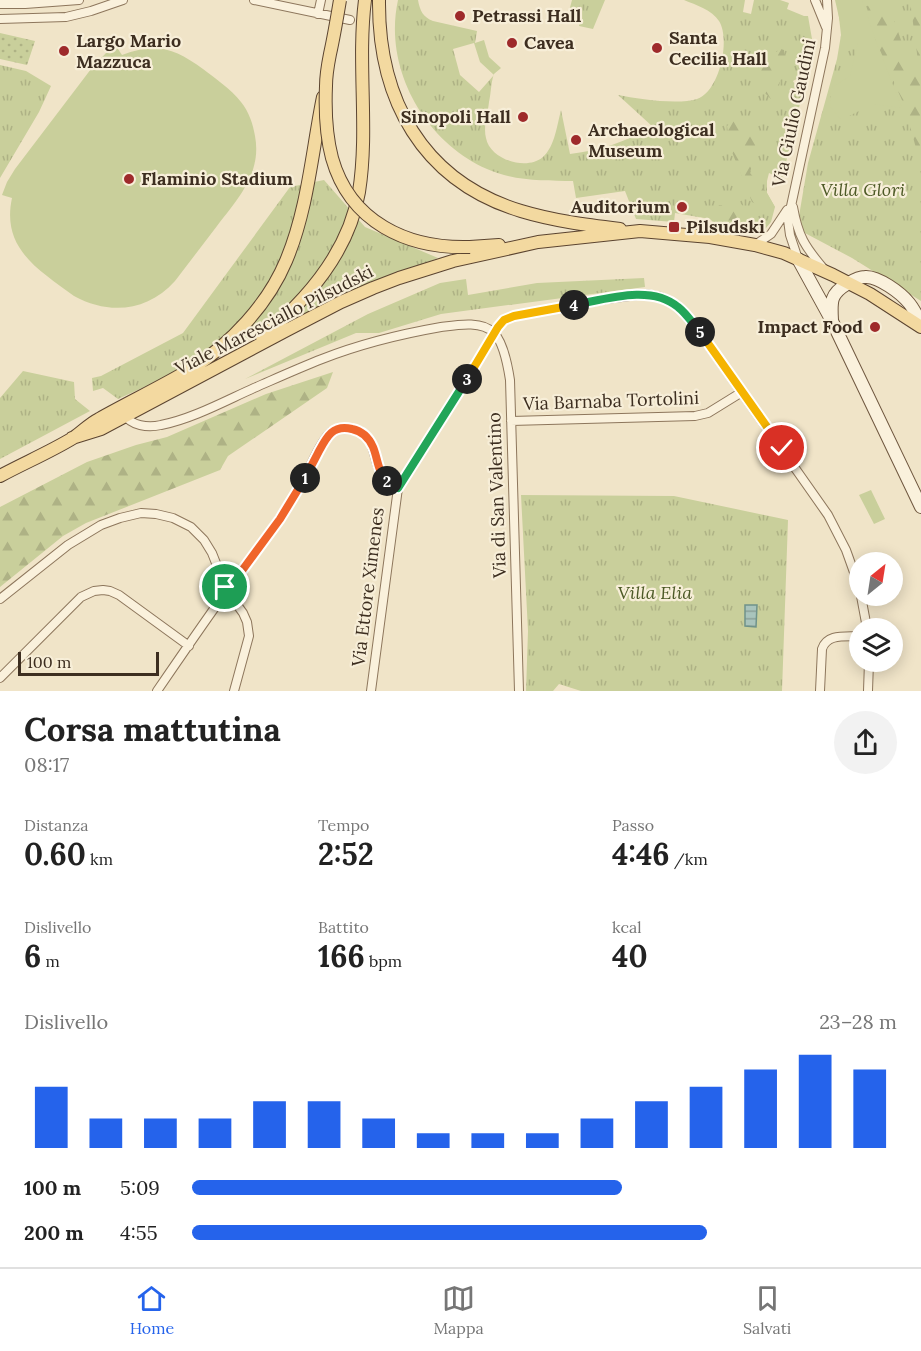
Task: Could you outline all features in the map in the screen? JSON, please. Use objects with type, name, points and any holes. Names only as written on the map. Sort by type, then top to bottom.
[{"type":"main road","points":[[340,0],[326,84],[327,129],[332,158],[342,183],[359,207],[386,229],[411,240],[440,246],[470,247],[538,242]]},
{"type":"main road","points":[[229,360],[262,337],[299,303],[322,275],[349,227],[359,191],[365,0]]},
{"type":"main road","points":[[379,0],[381,47],[388,79],[402,114],[422,146],[447,172],[480,194],[519,211],[556,220],[640,231]]},
{"type":"main road","name":"Viale Maresciallo Pilsudski","points":[[0,476],[72,438],[101,429],[123,412],[191,369],[219,348],[246,321],[267,295],[285,262],[298,225],[326,84]]},
{"type":"main road","name":"Viale Maresciallo Pilsudski","points":[[123,412],[341,302],[393,280],[453,261],[538,242],[640,231],[710,237],[755,245],[798,258],[849,283],[921,325]]},
{"type":"street","points":[[0,4],[79,0]]},
{"type":"street","points":[[0,19],[63,17],[91,11],[123,0]]},
{"type":"street","points":[[254,0],[350,20]]},
{"type":"street","points":[[318,14],[321,0]]},
{"type":"street","name":"Via Giulio Gaudini","points":[[815,0],[828,30]]},
{"type":"street","name":"Via Giulio Gaudini","points":[[798,258],[788,230],[788,216],[825,48],[828,30],[827,0]]},
{"type":"street","points":[[63,2],[63,17]]},
{"type":"street","name":"Via Giulio Gaudini","points":[[755,245],[771,234],[792,202]]},
{"type":"street","name":"Via Giulio Gaudini","points":[[792,202],[801,238],[826,272]]},
{"type":"street","points":[[798,258],[832,321],[921,507]]},
{"type":"street","points":[[832,321],[833,296],[849,283]]},
{"type":"street","points":[[157,691],[288,507],[323,442],[332,432],[337,429],[350,428],[364,435],[374,449],[382,474],[398,488],[495,333],[504,320],[514,316],[614,297],[653,295],[671,302],[683,311],[705,340],[828,515],[849,558]]},
{"type":"street","points":[[123,412],[135,423],[152,426],[178,421],[319,360],[369,344],[449,326],[485,327],[495,333]]},
{"type":"street","name":"Via di San Valentino","points":[[495,333],[500,341],[510,380],[519,691]]},
{"type":"street","name":"Via Barnaba Tortolini","points":[[511,421],[692,416],[708,413],[742,392]]},
{"type":"street","name":"Via Ettore Ximenes","points":[[371,691],[398,488]]},
{"type":"street","points":[[0,599],[68,545],[112,521],[141,513],[173,518],[200,535],[212,553],[227,591],[246,618],[249,633],[234,691]]},
{"type":"street","points":[[0,678],[69,608],[81,597],[94,591],[107,590],[119,595],[189,646]]},
{"type":"street","points":[[820,691],[822,649],[825,641],[849,637]]},
{"type":"street","points":[[868,691],[869,672]]},
{"type":"green space","points":[[398,0],[418,0],[422,13],[427,18],[477,31],[475,43],[484,40],[489,57],[501,68],[494,75],[480,62],[474,43],[453,49],[460,75],[479,92],[493,76],[485,129],[489,146],[494,152],[510,161],[528,163],[543,157],[547,152],[555,135],[561,110],[570,154],[613,145],[653,127],[618,95],[647,100],[689,101],[705,94],[717,76],[721,64],[724,40],[722,30],[719,21],[712,14],[684,0],[745,0],[743,12],[751,14],[754,0],[780,0],[789,3],[787,9],[808,16],[812,39],[804,75],[793,81],[799,92],[803,91],[782,179],[769,173],[767,181],[767,193],[775,207],[771,222],[761,234],[721,230],[710,219],[675,213],[674,222],[636,219],[625,191],[576,198],[573,181],[518,178],[487,169],[464,156],[444,140],[413,100],[403,76],[397,51],[395,26]]},
{"type":"green space","points":[[572,0],[605,0],[593,29],[579,26],[580,22],[567,19]]},
{"type":"green space","points":[[835,0],[862,0],[902,108],[873,104],[841,120],[830,106],[831,88],[850,76],[858,43],[841,26]]},
{"type":"green space","name":"Villa Glori","points":[[837,0],[921,0],[921,301],[852,258],[803,232],[799,216],[808,163],[837,59],[841,35]]},
{"type":"green space","points":[[868,0],[887,0],[910,66],[918,61],[910,0],[921,0],[921,167],[905,107],[868,23]]},
{"type":"green space","points":[[0,33],[35,41],[27,65],[0,59]]},
{"type":"green space","name":"Flaminio Stadium","points":[[116,46],[122,55],[145,49],[164,49],[183,56],[203,69],[228,88],[244,106],[253,127],[256,149],[252,174],[240,195],[175,281],[152,299],[140,304],[114,308],[87,302],[74,296],[36,267],[18,245],[12,231],[10,216],[12,198],[2,195],[15,169],[91,69]]},
{"type":"green space","points":[[780,49],[784,50],[785,64],[776,96],[771,99],[754,82],[760,65]]},
{"type":"green space","points":[[0,65],[26,71],[51,86],[39,112],[0,178]]},
{"type":"green space","points":[[734,119],[757,143],[750,173],[767,193],[775,207],[768,210],[752,202],[730,147],[727,126]]},
{"type":"green space","points":[[324,180],[365,227],[438,258],[310,311],[118,399],[103,388],[93,391],[92,378],[101,376],[183,333],[290,187]]},
{"type":"green space","points":[[739,202],[750,213],[767,224],[761,234],[721,230],[714,215],[719,205],[730,206]]},
{"type":"green space","points":[[644,278],[645,287],[441,314],[379,333],[356,333],[245,379],[368,314],[440,283],[466,279],[468,295],[537,283]]},
{"type":"green space","points":[[23,371],[74,382],[75,399],[90,411],[0,459],[0,398]]},
{"type":"green space","points":[[333,372],[327,388],[228,456],[220,470],[86,523],[63,536],[0,587],[0,507],[87,462],[167,437],[266,394]]},
{"type":"green space","points":[[871,490],[885,519],[874,524],[859,495]]},
{"type":"green space","name":"Villa Elia","points":[[521,495],[674,496],[788,520],[782,691],[581,691],[559,684],[553,691],[526,691],[528,631]]},
{"type":"water","points":[[745,605],[757,605],[756,627],[745,626]]},
{"type":"place","name":"Petrassi Hall","points":[[460,16]]},
{"type":"place","name":"Cavea","points":[[512,43]]},
{"type":"place","name":"Santa Cecilia Hall","points":[[657,48]]},
{"type":"place","name":"Largo Mario Mazzuca","points":[[64,51]]},
{"type":"place","name":"Sinopoli Hall","points":[[523,117]]},
{"type":"place","name":"Archaeological Museum","points":[[576,140]]},
{"type":"place","name":"Flaminio Stadium","points":[[129,179]]},
{"type":"place","name":"Auditorium","points":[[682,207]]},
{"type":"place","name":"Pilsudski","points":[[674,227]]},
{"type":"place","name":"Impact Food","points":[[875,327]]},
{"type":"route","points":[[225,587],[227,591],[280,519],[325,439],[334,430],[350,428],[364,435],[374,449],[379,470],[390,483],[398,488],[498,327],[509,317],[606,299],[645,294],[661,297],[683,311],[782,448]]}]
